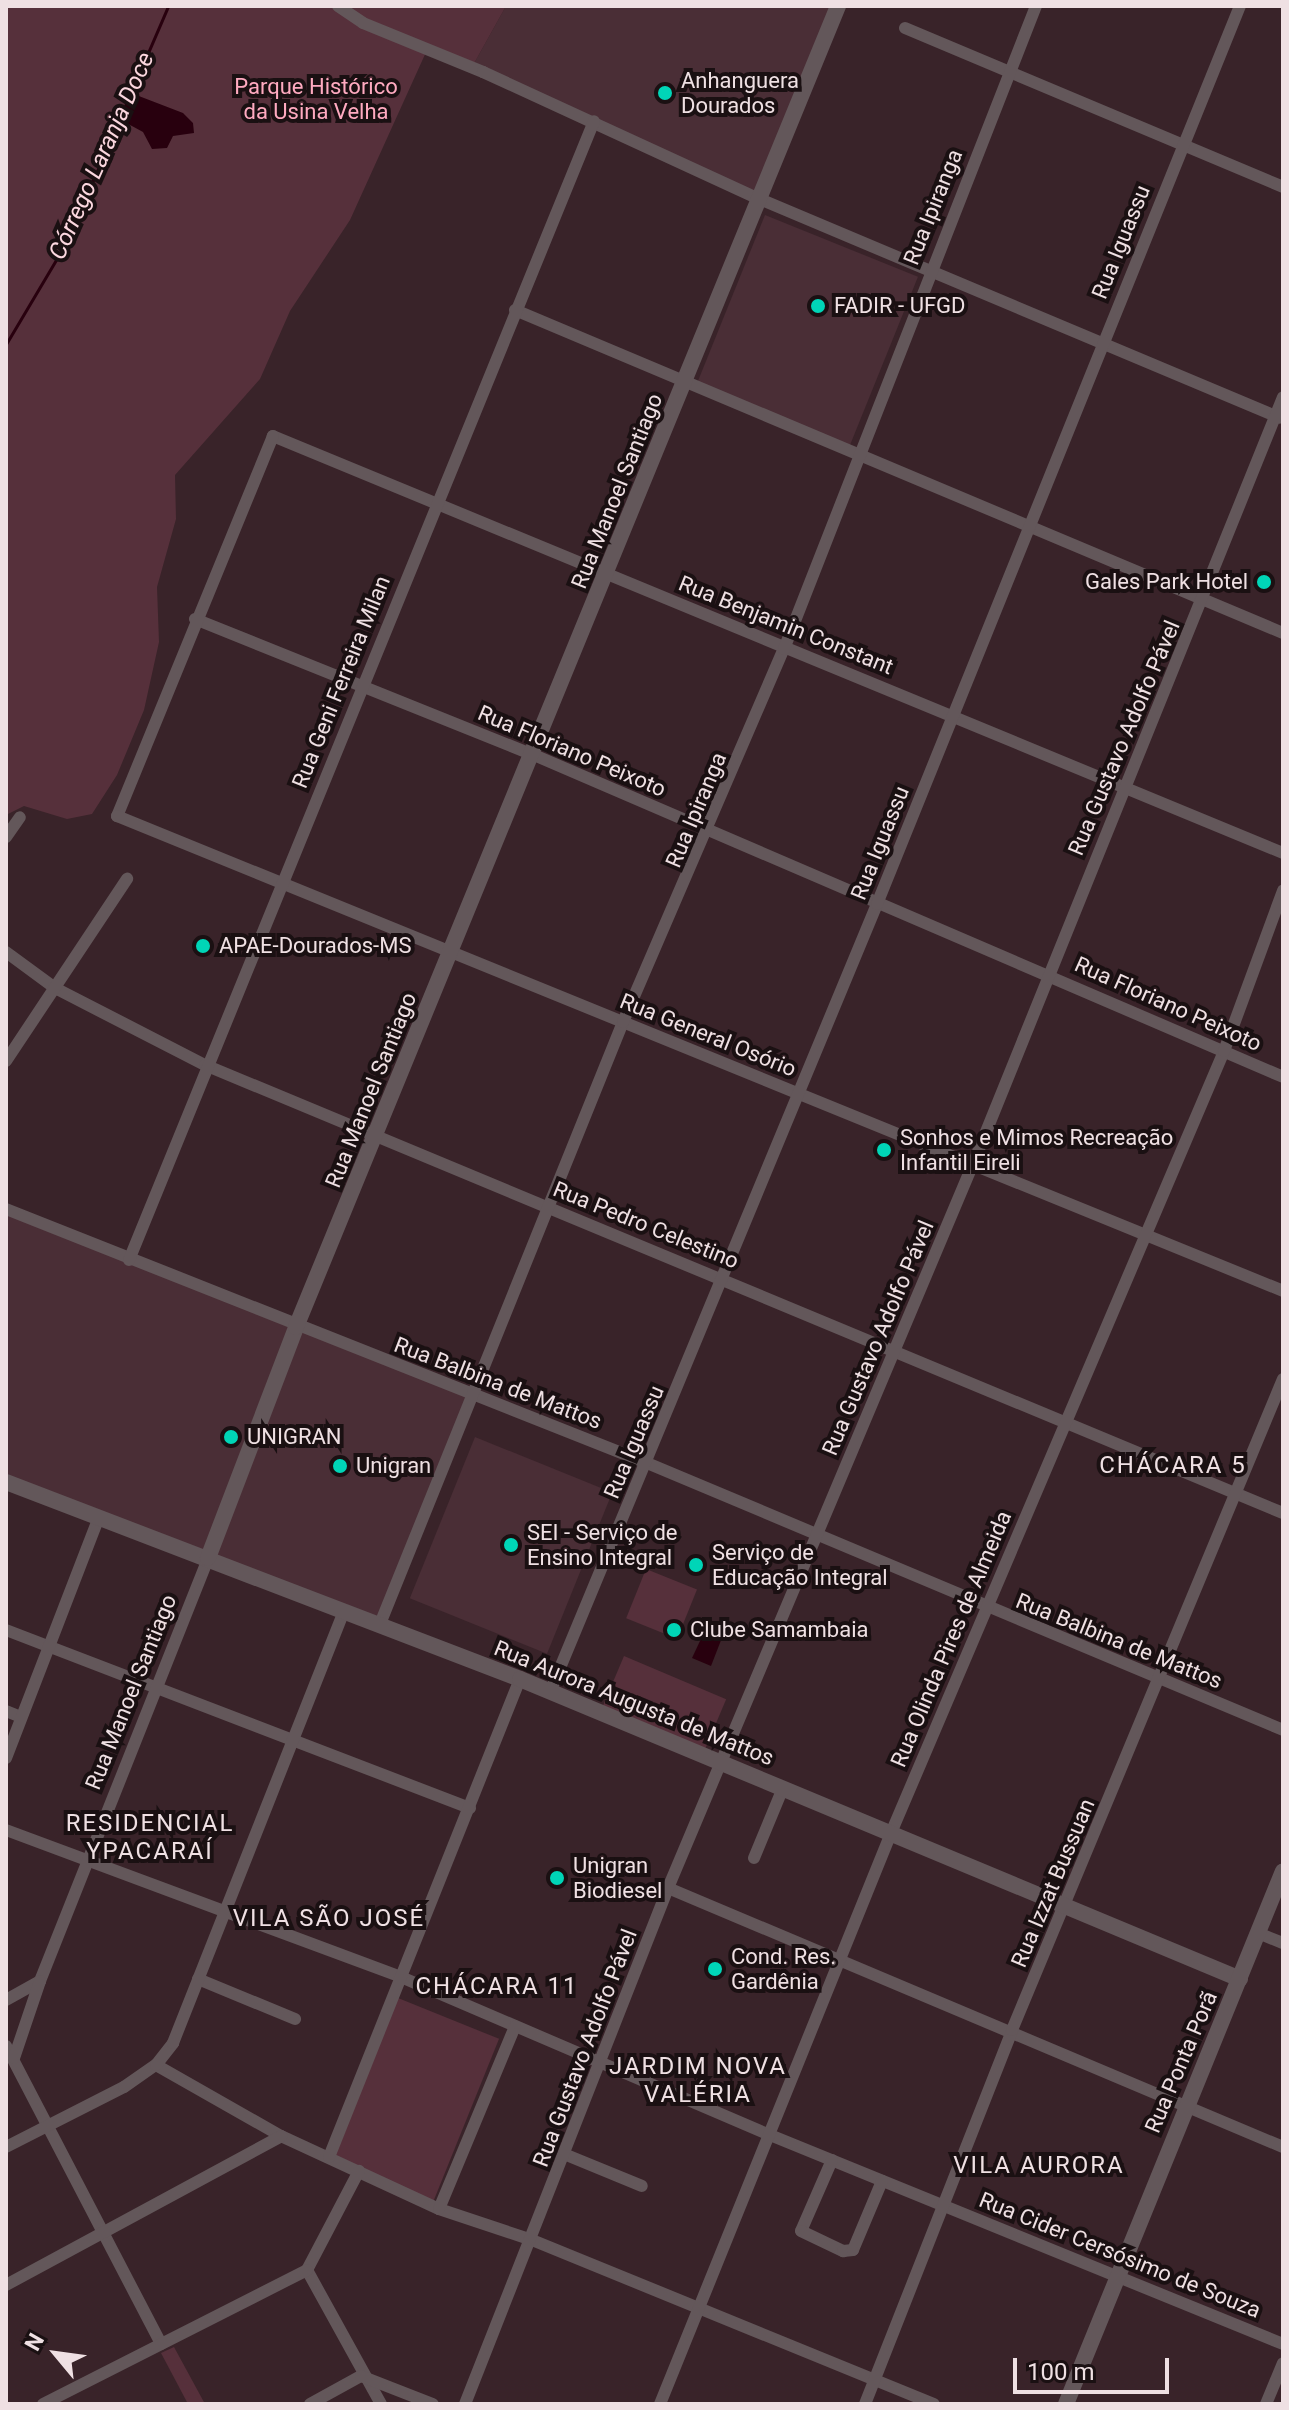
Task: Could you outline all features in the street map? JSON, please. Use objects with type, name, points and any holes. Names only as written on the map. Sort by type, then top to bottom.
[{"type":"street","points":[[338,6],[363,23],[594,121],[759,199],[1279,418]]},
{"type":"street","name":"Rua Manoel Santiago","points":[[10,2052],[208,1558],[296,1327],[609,573],[838,6]]},
{"type":"street","name":"Rua Ipiranga","points":[[380,1624],[623,1022],[710,830],[784,649],[930,269],[1036,6]]},
{"type":"street","name":"Rua Iguassu","points":[[550,1692],[800,1094],[1031,527],[1181,145],[1240,6]]},
{"type":"street","points":[[905,28],[1283,187]]},
{"type":"street","name":"Rua Geni Ferreira Milan","points":[[129,1260],[205,1065],[434,504],[594,121]]},
{"type":"street","points":[[515,310],[858,458],[1283,633]]},
{"type":"street","name":"Rua Gustavo Adolfo Pável","points":[[465,2404],[668,1888],[973,1164],[1123,787],[1204,602],[1279,418],[1283,397]]},
{"type":"street","name":"Rua Benjamin Constant","points":[[195,619],[273,436],[609,573],[784,649],[953,713],[1283,853]]},
{"type":"street","name":"Rua Floriano Peixoto","points":[[195,619],[534,755],[877,904],[1048,973],[1283,1077]]},
{"type":"street","name":"Rua General Osório","points":[[195,619],[117,816],[1283,1291]]},
{"type":"street","points":[[6,837],[20,817]]},
{"type":"street","points":[[6,1061],[127,879]]},
{"type":"street","name":"Rua Olinda Pires de Almeida","points":[[660,2404],[891,1833],[1224,1051],[1283,891]]},
{"type":"street","name":"Rua Pedro Celestino","points":[[6,952],[55,988],[205,1065],[724,1278],[1283,1513]]},
{"type":"street","name":"Rua Balbina de Mattos","points":[[6,1209],[296,1327],[474,1392],[647,1463],[814,1537],[1283,1730]]},
{"type":"street","name":"Rua Izzat Bussuan","points":[[865,2404],[1012,2030],[1161,1680],[1283,1379]]},
{"type":"street","name":"Rua Aurora Augusta de Mattos","points":[[6,1482],[520,1679],[1240,1979]]},
{"type":"street","points":[[6,1758],[98,1519]]},
{"type":"street","points":[[6,2147],[124,2087],[156,2065],[173,2043],[223,1909],[344,1611]]},
{"type":"street","points":[[6,1630],[470,1808]]},
{"type":"street","points":[[329,2157],[520,1679]]},
{"type":"street","points":[[6,1711],[21,1717]]},
{"type":"street","points":[[754,1858],[783,1788]]},
{"type":"street","name":"Rua Cider Cersósimo de Souza","points":[[6,1830],[401,1977],[770,2135],[1283,2344]]},
{"type":"street","name":"Rua Ponta Porã","points":[[1066,2404],[1283,1871]]},
{"type":"street","points":[[668,1888],[1012,2030],[1283,2147]]},
{"type":"street","points":[[1258,1933],[1283,1943]]},
{"type":"street","points":[[198,1979],[295,2019]]},
{"type":"street","points":[[6,2000],[40,1981]]},
{"type":"street","points":[[439,2209],[515,2026]]},
{"type":"street","points":[[10,2052],[101,2234],[161,2344]]},
{"type":"street","points":[[156,2065],[281,2136],[439,2209],[532,2240],[934,2404]]},
{"type":"street","points":[[6,2285],[281,2136]]},
{"type":"street","points":[[564,2154],[642,2186]]},
{"type":"street","points":[[832,2160],[801,2231],[843,2251],[853,2250],[882,2181]]},
{"type":"street","points":[[43,2404],[307,2270],[359,2171]]},
{"type":"street","points":[[307,2270],[361,2376],[381,2404]]},
{"type":"street","points":[[1266,2404],[1283,2363]]},
{"type":"street","points":[[310,2404],[361,2376]]},
{"type":"street","points":[[361,2376],[433,2404]]},
{"type":"shaded area","name":"Anhanguera Dourados","points":[[506,6],[834,6],[757,198],[472,67]]},
{"type":"shaded area","points":[[131,93],[183,113],[193,123],[194,133],[173,136],[167,148],[152,149],[143,132],[119,119]]},
{"type":"shaded area","name":"FADIR - UFGD","points":[[765,215],[918,277],[849,446],[696,385]]},
{"type":"shaded area","name":"UNIGRAN","points":[[6,1209],[474,1392],[380,1624],[6,1482]]},
{"type":"shaded area","name":"SEI - Serviço de Ensino Integral","points":[[475,1437],[612,1492],[547,1654],[410,1598]]},
{"type":"shaded area","points":[[708,1624],[725,1630],[711,1666],[692,1658]]},
{"type":"green space","name":"Parque Histórico da Usina Velha","points":[[6,6],[506,6],[472,67],[427,50],[350,220],[290,311],[260,379],[175,475],[176,519],[157,587],[159,642],[144,710],[117,775],[92,814],[67,819],[24,806],[6,815]]},
{"type":"green space","points":[[646,1569],[697,1590],[677,1639],[626,1618]]},
{"type":"green space","points":[[624,1656],[726,1699],[704,1753],[601,1709]]},
{"type":"green space","points":[[398,1998],[499,2039],[432,2204],[331,2163]]},
{"type":"green space","points":[[174,2347],[205,2404],[188,2404],[161,2353]]},
{"type":"waterway","name":"Córrego Laranja Doce","points":[[6,344],[66,243],[168,6]]},
{"type":"place","name":"Anhanguera Dourados","points":[[665,93]]},
{"type":"place","name":"FADIR - UFGD","points":[[818,306]]},
{"type":"place","name":"Gales Park Hotel","points":[[1264,582]]},
{"type":"place","name":"APAE-Dourados-MS","points":[[203,946]]},
{"type":"place","name":"Sonhos e Mimos Recreação Infantil Eireli","points":[[884,1150]]},
{"type":"place","name":"UNIGRAN","points":[[231,1437]]},
{"type":"place","name":"Unigran","points":[[340,1466]]},
{"type":"place","name":"SEI - Serviço de Ensino Integral","points":[[511,1545]]},
{"type":"place","name":"Serviço de Educação Integral","points":[[696,1565]]},
{"type":"place","name":"Clube Samambaia","points":[[674,1630]]},
{"type":"place","name":"Unigran Biodiesel","points":[[557,1878]]},
{"type":"place","name":"Cond. Res. Gardênia","points":[[715,1969]]},
{"type":"district","name":"CHÁCARA 5","points":[[1173,1466]]},
{"type":"district","name":"RESIDENCIAL YPACARAÍ","points":[[150,1838]]},
{"type":"district","name":"VILA SÃO JOSÉ","points":[[329,1919]]},
{"type":"district","name":"CHÁCARA 11","points":[[497,1987]]},
{"type":"district","name":"JARDIM NOVA VALÉRIA","points":[[698,2081]]},
{"type":"district","name":"VILA AURORA","points":[[1039,2166]]}]
